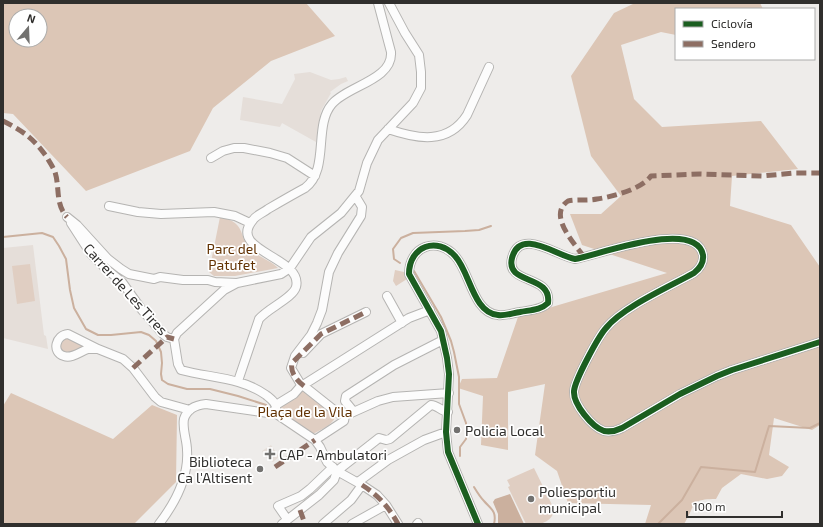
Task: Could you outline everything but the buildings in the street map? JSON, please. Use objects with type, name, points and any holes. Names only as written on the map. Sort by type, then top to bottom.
[{"type":"street","points":[[238,382],[259,319],[266,311],[290,296],[295,291],[297,282],[293,271],[290,268],[253,244],[248,236],[250,223],[258,215],[305,188],[311,182],[315,176],[318,166],[323,126],[330,107],[344,94],[378,76],[384,71],[390,61],[390,46],[378,3]]},
{"type":"street","points":[[215,282],[237,283],[281,274],[290,268],[311,237],[341,213],[356,197],[361,188],[367,163],[378,140],[407,111],[416,99],[421,88],[419,55],[389,3]]},
{"type":"street","points":[[388,129],[401,134],[426,137],[438,136],[450,132],[464,120],[467,115],[489,66]]},
{"type":"street","points":[[211,158],[223,151],[234,148],[270,152],[287,158],[315,176]]},
{"type":"street","points":[[342,417],[298,380],[292,371],[292,362],[314,329],[320,314],[329,272],[338,253],[361,216],[362,207],[356,197]]},
{"type":"street","points":[[109,206],[138,212],[161,214],[214,212],[235,216],[250,223]]},
{"type":"street","name":"Carrer de Les Tires","points":[[174,339],[163,334],[142,310],[122,282],[91,254],[67,217],[77,225],[105,256],[125,272],[154,279],[160,277],[184,280],[208,280],[215,282]]},
{"type":"street","points":[[478,524],[450,460],[446,447],[449,367],[441,331],[409,274],[410,263],[420,249],[429,246],[442,247],[451,252],[458,260],[479,302],[487,311],[500,315],[542,308],[548,303],[548,296],[545,288],[540,284],[518,275],[512,266],[512,257],[516,250],[526,243],[535,243],[568,258],[575,259],[637,243],[661,239],[689,240],[698,245],[702,251],[703,261],[697,271],[617,317],[600,336],[578,378],[574,394],[577,404],[590,421],[603,430],[609,432],[619,430],[680,394],[732,370],[820,342]]},
{"type":"street","points":[[215,282],[219,289],[218,296]]},
{"type":"street","points":[[237,283],[224,290],[177,333],[174,339],[178,364],[181,370],[238,382],[261,392],[276,408],[278,415],[315,440],[327,462],[335,469],[373,492],[386,505],[398,524]]},
{"type":"street","points":[[387,296],[402,323]]},
{"type":"street","points":[[159,524],[173,502],[183,479],[187,452],[184,424],[185,417],[190,410],[198,405],[206,404],[268,412],[276,408],[294,394],[300,387],[304,386],[402,323],[414,316],[430,310]]},
{"type":"street","points":[[292,362],[321,334],[366,312]]},
{"type":"street","points":[[98,349],[90,349],[69,357],[65,357],[59,353],[56,342],[61,336],[68,334],[98,349],[120,357],[126,361],[151,394],[168,404],[190,410]]},
{"type":"street","points":[[354,412],[344,401],[346,396],[394,365],[443,340]]},
{"type":"street","points":[[315,440],[342,417],[378,401],[396,396],[449,393]]},
{"type":"street","points":[[335,469],[334,480],[319,495],[285,522],[278,506],[301,496],[335,469],[379,438],[386,440],[390,439],[431,405],[436,406],[442,411],[448,412]]},
{"type":"street","points":[[323,524],[351,500],[360,484],[388,460],[424,440],[446,432]]},
{"type":"street","points":[[352,524],[386,505]]},
{"type":"shaded area","points":[[3,3],[306,3],[335,36],[271,61],[213,108],[190,151],[86,191],[13,114],[3,113]]},
{"type":"shaded area","points":[[635,3],[760,3],[762,8],[675,8],[675,35],[661,32],[621,45],[634,99],[662,127],[761,121],[798,169],[732,176],[730,206],[791,225],[820,267],[820,425],[812,430],[774,418],[769,455],[789,467],[782,476],[767,479],[741,474],[722,488],[716,499],[701,500],[694,504],[684,524],[645,524],[651,505],[568,503],[557,471],[535,455],[545,384],[508,392],[508,450],[481,445],[483,396],[458,388],[462,379],[497,378],[518,317],[667,273],[582,245],[570,214],[601,214],[621,196],[591,156],[571,76],[614,13]]},
{"type":"shaded area","points":[[310,72],[331,80],[346,77],[348,81],[330,92],[331,93],[321,111],[316,142],[282,123],[280,127],[240,120],[243,97],[282,104],[295,79],[294,74]]},
{"type":"shaded area","points":[[33,245],[44,335],[46,336],[48,349],[3,338],[3,248]]},
{"type":"shaded area","points":[[11,393],[113,439],[152,405],[177,415],[176,482],[134,524],[3,524],[3,406]]},
{"type":"shaded area","name":"CAP - Ambulatori","points":[[271,445],[279,457],[273,462],[266,457],[262,451]]},
{"type":"shaded area","points":[[510,494],[524,524],[498,524],[498,514],[493,502],[495,499]]},
{"type":"green space","name":"Parc del Patufet","points":[[220,217],[235,223],[239,227],[249,247],[278,268],[235,276],[214,276],[209,272]]},
{"type":"green space","points":[[30,264],[35,301],[17,304],[12,266]]},
{"type":"green space","points":[[395,270],[404,272],[407,279],[396,286],[393,281]]},
{"type":"green space","points":[[67,337],[87,346],[68,355],[63,353],[59,343]]},
{"type":"green space","name":"Plaça de la Vila","points":[[303,389],[335,415],[335,418],[330,424],[311,435],[284,415],[279,406],[295,399]]},
{"type":"green space","name":"Poliesportiu municipal","points":[[534,468],[555,511],[549,519],[543,523],[526,524],[508,487],[510,486],[507,480]]},
{"type":"waterway","points":[[400,263],[394,259],[393,249],[401,238],[413,233],[479,230],[491,226]]},
{"type":"waterway","points":[[3,237],[42,233],[53,237],[66,259],[74,308],[86,329],[98,335],[141,332],[149,335],[156,341],[161,352],[162,380],[168,384],[187,389],[210,389],[266,405]]},
{"type":"waterway","points":[[414,271],[441,317],[454,352],[459,377],[459,404],[466,423],[466,439],[460,447],[460,456]]},
{"type":"waterway","points":[[658,524],[682,500],[701,467],[755,472],[769,426],[810,428],[820,423]]},
{"type":"waterway","points":[[474,487],[481,498],[493,511],[495,516],[494,524]]},
{"type":"marked path","points":[[3,121],[16,128],[37,144],[46,156],[55,172],[59,201],[63,212],[67,217]]},
{"type":"marked path","points":[[584,257],[569,237],[561,221],[560,214],[562,207],[568,201],[593,200],[618,194],[641,185],[651,176],[700,174],[762,176],[795,173],[820,173]]},
{"type":"marked path","points":[[304,386],[294,376],[292,363],[321,334],[366,312]]},
{"type":"marked path","points":[[133,368],[167,337],[174,339]]},
{"type":"marked path","points":[[275,467],[315,440]]},
{"type":"marked path","points":[[362,485],[383,502],[398,524]]},
{"type":"marked path","points":[[300,510],[305,524]]},
{"type":"cycle path","points":[[478,524],[448,452],[446,432],[449,374],[441,331],[409,274],[410,264],[414,257],[425,247],[440,246],[448,250],[460,263],[477,300],[483,307],[490,313],[506,315],[535,309],[548,303],[547,294],[543,288],[537,283],[515,272],[512,266],[512,258],[516,249],[523,245],[531,244],[540,246],[575,259],[624,246],[665,239],[683,239],[696,244],[703,255],[702,263],[698,270],[635,305],[614,320],[602,333],[582,369],[574,391],[577,402],[589,420],[599,429],[604,431],[618,430],[680,394],[717,376],[820,342]]},
{"type":"place","name":"Policia Local","points":[[457,430]]},
{"type":"place","name":"CAP - Ambulatori","points":[[270,454]]},
{"type":"place","name":"Biblioteca Ca l'Altisent","points":[[260,469]]},
{"type":"place","name":"Poliesportiu municipal","points":[[531,499]]}]
